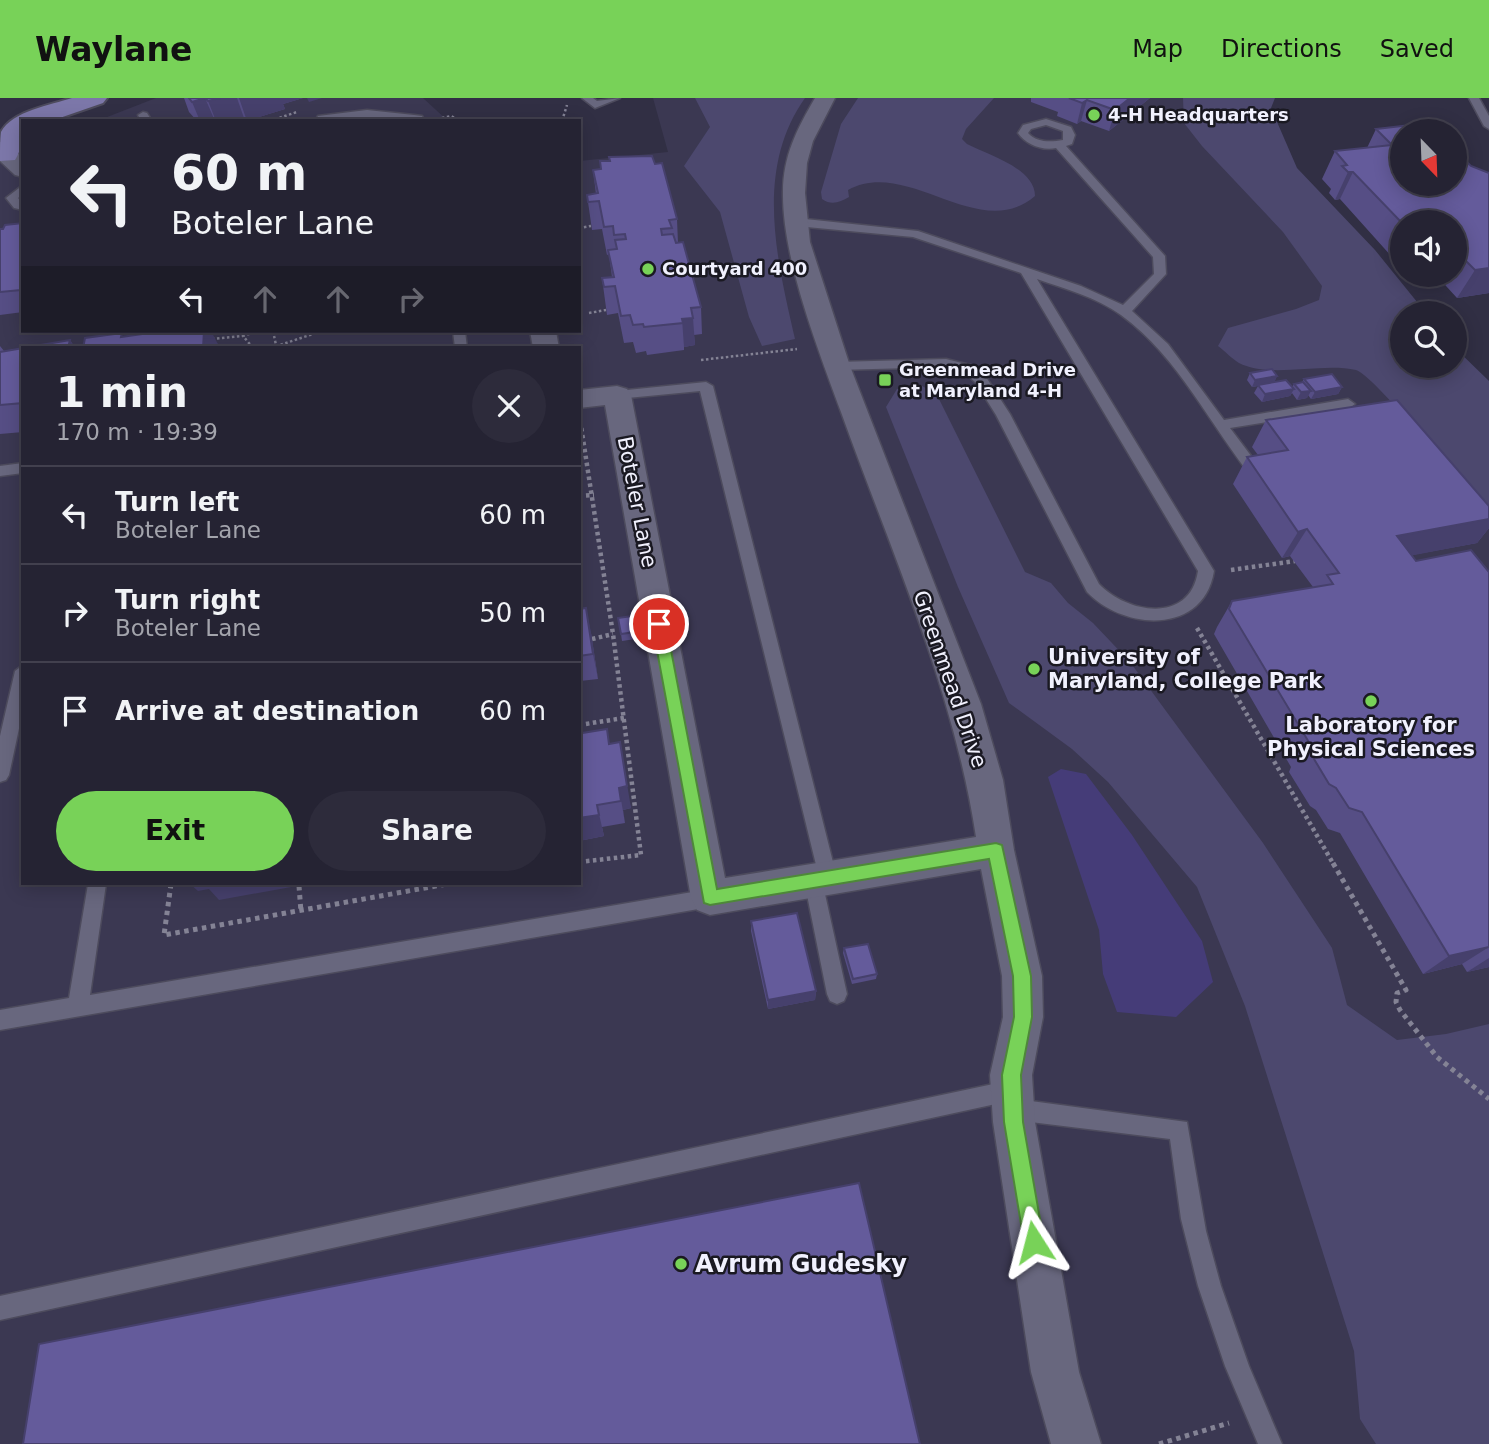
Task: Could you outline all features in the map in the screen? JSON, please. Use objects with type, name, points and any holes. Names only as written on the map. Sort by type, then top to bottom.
[{"type":"main road","points":[[36,119],[95,98]]},
{"type":"main road","points":[[0,130],[21,124]]},
{"type":"main road","points":[[10,158],[6,142],[13,131],[21,126]]},
{"type":"street","name":"Greenmead Drive","points":[[825,98],[802,141],[796,163],[798,242],[837,366],[964,704],[985,780],[996,850],[1022,976],[1023,1017],[1012,1075],[1013,1100],[1055,1372],[1076,1444]]},
{"type":"street","points":[[344,119],[368,116],[396,119]]},
{"type":"street","points":[[581,399],[617,395]]},
{"type":"street","name":"Boteler Lane","points":[[617,395],[710,898]]},
{"type":"street","points":[[710,898],[996,850]]},
{"type":"lane","points":[[587,98],[595,105],[615,98]]},
{"type":"lane","points":[[1474,98],[1489,126]]},
{"type":"lane","points":[[1059,145],[1159,256],[1160,274],[1125,311]]},
{"type":"lane","points":[[21,190],[12,198],[21,207]]},
{"type":"lane","points":[[796,222],[914,234],[1026,271],[1089,294],[1125,311],[1161,342],[1261,478]]},
{"type":"lane","points":[[837,366],[933,362],[969,369],[981,380],[1003,414],[1093,587],[1107,601],[1124,610],[1146,614],[1171,614],[1196,603],[1206,583],[1206,571],[1026,271]]},
{"type":"lane","points":[[617,395],[706,386],[820,879],[838,994]]},
{"type":"lane","points":[[1220,425],[1348,404]]},
{"type":"lane","points":[[0,471],[21,468]]},
{"type":"lane","points":[[0,775],[21,680]]},
{"type":"lane","points":[[78,1007],[97,885]]},
{"type":"lane","points":[[0,1020],[710,898]]},
{"type":"lane","points":[[0,1308],[1013,1100],[1179,1130],[1195,1231],[1240,1376],[1270,1444]]},
{"type":"path","points":[[581,228],[591,226]]},
{"type":"path","points":[[589,313],[606,310]]},
{"type":"path","points":[[209,340],[252,333]]},
{"type":"path","points":[[273,333],[276,345],[315,333]]},
{"type":"path","points":[[243,336],[251,346]]},
{"type":"path","points":[[716,358],[810,347]]},
{"type":"path","points":[[581,433],[594,495],[641,855],[581,862]]},
{"type":"path","points":[[581,496],[594,495]]},
{"type":"path","points":[[1206,571],[1234,570],[1295,561]]},
{"type":"path","points":[[592,639],[620,629]]},
{"type":"path","points":[[1213,656],[1406,990],[1397,993],[1396,1002],[1400,1010],[1437,1057],[1489,1100]]},
{"type":"path","points":[[581,725],[624,718]]},
{"type":"path","points":[[171,885],[164,935],[442,885]]},
{"type":"path","points":[[299,886],[301,912]]},
{"type":"path","points":[[1158,1444],[1257,1414]]},
{"type":"shaded area","points":[[156,98],[423,98],[446,119],[102,119]]},
{"type":"shaded area","name":"University of Maryland, College Park","points":[[653,98],[1194,98],[1390,351],[1390,378],[1414,378],[1489,453],[1489,1444],[0,1444],[0,152],[21,145],[21,333],[581,333],[581,161],[668,152]]},
{"type":"shaded area","points":[[695,98],[805,98],[789,126],[779,155],[775,185],[777,247],[795,339],[762,346],[749,317],[720,212],[684,166],[710,127]]},
{"type":"shaded area","points":[[858,98],[994,98],[966,129],[962,139],[1019,170],[1033,186],[1035,196],[1013,208],[991,211],[895,184],[871,183],[848,190],[849,197],[833,203],[822,199],[821,192],[841,124]]},
{"type":"shaded area","points":[[1183,98],[1275,98],[1271,108],[1297,168],[1390,269],[1390,287],[1405,287],[1416,301],[1390,301],[1390,378],[1467,378],[1467,360],[1489,381],[1489,516],[1401,412],[1356,370],[1251,368],[1236,361],[1218,346],[1228,328],[1319,300],[1322,286],[1283,232],[1202,146],[1184,123]]},
{"type":"shaded area","points":[[919,384],[937,395],[1025,572],[1051,583],[1068,603],[1093,623],[1130,662],[1263,843],[1332,948],[1347,1005],[1397,1040],[1446,1034],[1489,1024],[1489,1444],[1376,1444],[1360,1419],[1354,1351],[1245,1006],[1197,887],[1108,782],[1072,749],[1009,703],[958,587],[886,407],[897,389]]},
{"type":"shaded area","points":[[1061,769],[1086,774],[1132,835],[1202,941],[1213,982],[1176,1017],[1117,1012],[1103,974],[1099,930],[1048,777]]},
{"type":"building","points":[[189,98],[205,98],[192,102]]},
{"type":"building","points":[[1069,98],[1130,98],[1115,110],[1087,100],[1082,103]]},
{"type":"building","points":[[1390,127],[1390,143],[1376,129]]},
{"type":"building","points":[[1390,145],[1390,196],[1467,196],[1467,162],[1489,173],[1489,268],[1475,270],[1467,262],[1467,210],[1390,211],[1353,172],[1348,172],[1342,166],[1347,165],[1335,151]]},
{"type":"building","name":"Courtyard 400","points":[[652,156],[655,164],[662,163],[677,219],[669,220],[672,228],[661,229],[662,235],[673,234],[676,243],[683,242],[701,307],[691,308],[693,318],[682,319],[683,323],[644,327],[643,324],[633,325],[630,315],[621,316],[615,286],[604,287],[602,278],[614,277],[608,250],[617,249],[615,240],[626,239],[625,234],[614,235],[613,226],[604,227],[599,201],[588,202],[587,195],[598,193],[593,170],[601,169],[600,161],[610,161],[609,157]]},
{"type":"building","points":[[21,223],[21,290],[0,292],[0,229],[5,225]]},
{"type":"building","points":[[122,333],[121,337],[149,333],[204,333],[203,346],[83,346],[85,338]]},
{"type":"building","points":[[70,340],[68,346],[35,346]]},
{"type":"building","points":[[21,348],[21,403],[0,405],[0,352]]},
{"type":"building","points":[[1272,369],[1277,376],[1255,380],[1250,373]]},
{"type":"building","points":[[1332,374],[1342,387],[1315,392],[1304,379]]},
{"type":"building","points":[[1286,380],[1294,389],[1265,394],[1258,385]]},
{"type":"building","points":[[1303,382],[1311,391],[1301,392],[1294,384]]},
{"type":"building","name":"Laboratory for Physical Sciences","points":[[1397,400],[1489,506],[1489,519],[1397,536],[1416,561],[1471,550],[1489,572],[1489,947],[1449,956],[1362,812],[1349,808],[1336,788],[1329,784],[1308,749],[1310,744],[1229,609],[1232,601],[1333,584],[1327,575],[1339,573],[1307,529],[1298,532],[1247,457],[1288,450],[1266,420]]},
{"type":"building","points":[[586,608],[593,654],[581,656],[581,609]]},
{"type":"building","points":[[639,615],[642,631],[621,634],[618,618]]},
{"type":"building","points":[[581,723],[582,733],[607,729],[609,744],[620,742],[627,786],[619,788],[621,801],[597,805],[599,815],[581,818]]},
{"type":"building","points":[[797,913],[816,991],[768,1000],[751,921]]},
{"type":"building","points":[[868,944],[877,974],[853,979],[844,948]]},
{"type":"building","name":"Avrum Gudesky","points":[[859,1183],[920,1444],[23,1444],[39,1344]]},
{"type":"place","name":"4-H Headquarters","points":[[1094,115]]},
{"type":"place","name":"Courtyard 400","points":[[648,269]]},
{"type":"place","name":"Greenmead Drive at Maryland 4-H","points":[[885,380]]},
{"type":"place","name":"University of Maryland, College Park","points":[[1034,669]]},
{"type":"place","name":"Laboratory for Physical Sciences","points":[[1371,701]]},
{"type":"place","name":"Avrum Gudesky","points":[[681,1264]]},
{"type":"route","points":[[659,624],[710,898],[996,850],[1022,976],[1023,1017],[1012,1075],[1014,1122],[1034,1242]]}]
